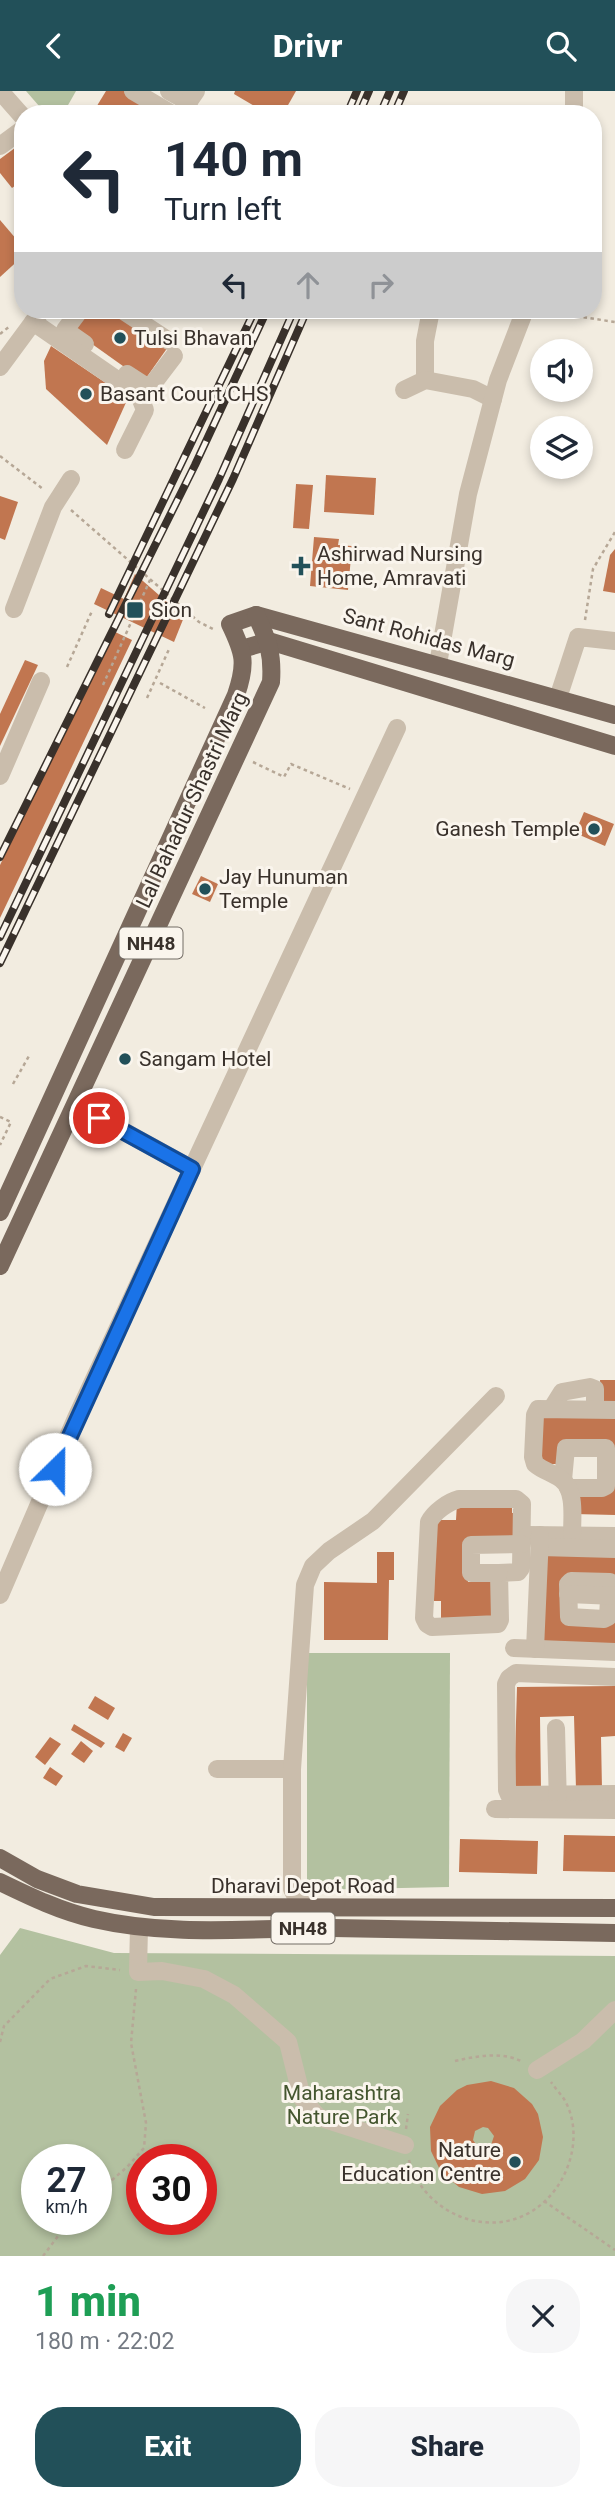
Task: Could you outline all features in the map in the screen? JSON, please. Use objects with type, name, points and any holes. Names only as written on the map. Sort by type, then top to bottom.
[{"type":"main road","name":"Sant Rohidas Marg","points":[[256,615],[615,715]]},
{"type":"main road","name":"Lal Bahadur Shastri Marg","points":[[0,1212],[236,695],[242,678],[242,649],[230,624],[256,615],[269,642],[272,673],[266,694],[0,1266]]},
{"type":"main road","points":[[242,649],[269,642],[615,746]]},
{"type":"main road","points":[[528,719],[536,691]]},
{"type":"main road","points":[[23,1161],[44,1172]]},
{"type":"main road","name":"Dharavi Depot Road","points":[[0,1858],[37,1879],[77,1894],[154,1907],[615,1908]]},
{"type":"main road","name":"NH48","points":[[0,1882],[47,1905],[93,1919],[139,1927],[615,1933]]},
{"type":"street","points":[[133,91],[157,105]]},
{"type":"street","points":[[169,91],[188,102]]},
{"type":"street","points":[[0,367],[35,319]]},
{"type":"street","points":[[43,319],[139,395],[145,410],[125,450]]},
{"type":"street","points":[[45,319],[144,385],[152,385],[172,349],[134,319]]},
{"type":"street","points":[[65,330],[73,319]]},
{"type":"street","points":[[425,380],[425,341],[429,319]]},
{"type":"street","points":[[438,664],[468,494],[493,399],[522,319]]},
{"type":"street","points":[[404,390],[425,380],[473,389],[493,399]]},
{"type":"street","points":[[14,609],[53,506],[71,479]]},
{"type":"street","points":[[558,698],[577,639],[582,636],[615,641]]},
{"type":"street","points":[[0,776],[41,681]]},
{"type":"street","points":[[0,1595],[76,1418],[397,728]]},
{"type":"street","points":[[76,1105],[192,1169]]},
{"type":"street","points":[[307,1928],[308,1909],[292,1889],[292,1769],[305,1585],[313,1566],[329,1551],[373,1521],[496,1396]]},
{"type":"street","points":[[572,1535],[571,1499],[566,1484],[535,1464],[534,1415],[538,1409],[552,1408],[615,1410]]},
{"type":"street","points":[[499,1573],[498,1624],[432,1627],[427,1624],[425,1604],[431,1517],[455,1499],[516,1499],[522,1504],[531,1540],[535,1649]]},
{"type":"street","points":[[531,1540],[521,1570],[471,1573],[471,1545],[572,1535],[615,1536]]},
{"type":"street","points":[[531,1540],[615,1549]]},
{"type":"street","points":[[568,1594],[613,1596]]},
{"type":"street","points":[[514,1648],[615,1652]]},
{"type":"street","points":[[615,1677],[516,1673],[506,1684],[508,1792],[512,1795],[615,1810]]},
{"type":"street","points":[[556,1728],[557,1802]]},
{"type":"street","points":[[217,1769],[292,1769]]},
{"type":"street","points":[[495,1809],[615,1794]]},
{"type":"street","points":[[139,1927],[138,1972],[162,1971],[204,1979],[234,1994],[288,2042],[302,2098],[318,2117],[405,2145]]},
{"type":"street","points":[[537,2070],[583,2041],[615,2010]]},
{"type":"path","points":[[595,319],[615,322]]},
{"type":"path","points":[[0,334],[8,325]]},
{"type":"path","points":[[0,456],[36,484]]},
{"type":"path","points":[[72,511],[200,622]]},
{"type":"path","points":[[582,636],[593,569],[615,532]]},
{"type":"path","points":[[103,685],[150,580]]},
{"type":"path","points":[[67,667],[92,611]]},
{"type":"path","points":[[147,698],[170,647]]},
{"type":"path","points":[[160,683],[205,708]]},
{"type":"path","points":[[253,762],[284,777],[291,764],[366,795]]},
{"type":"path","points":[[13,1084],[29,1056]]},
{"type":"path","points":[[0,1117],[11,1122],[0,1145]]},
{"type":"path","points":[[0,2042],[4,2026],[50,1979],[86,1966],[138,1972],[131,2043],[146,2123],[144,2148],[112,2180]]},
{"type":"path","points":[[408,2114],[405,2145],[413,2177],[434,2203],[463,2219],[495,2223],[527,2214],[553,2194],[570,2165],[574,2133],[565,2101],[545,2075],[516,2059],[483,2055],[455,2061]]},
{"type":"path","points":[[544,2201],[615,2250]]},
{"type":"path","points":[[43,2256],[59,2235]]},
{"type":"green space","points":[[26,91],[76,91],[68,105],[38,105]]},
{"type":"green space","points":[[307,1653],[450,1653],[449,1887],[307,1890]]},
{"type":"green space","name":"Maharashtra Nature Park","points":[[20,1928],[114,1953],[615,1956],[615,2256],[0,2256],[0,1955]]},
{"type":"building","points":[[106,91],[125,91],[144,102],[142,105],[97,105]]},
{"type":"building","points":[[235,91],[296,91],[288,105],[253,105],[234,94]]},
{"type":"building","points":[[14,149],[12,188],[0,173],[0,159]]},
{"type":"building","points":[[0,220],[14,236],[14,264],[0,277]]},
{"type":"building","name":"Tulsi Bhavan","points":[[78,319],[129,319],[168,347],[144,381],[71,329]]},
{"type":"building","name":"Basant Court CHS","points":[[51,346],[128,398],[107,445],[46,389],[44,361]]},
{"type":"building","points":[[326,475],[376,478],[374,515],[324,512]]},
{"type":"building","points":[[296,484],[313,485],[309,529],[293,528]]},
{"type":"building","points":[[0,496],[18,502],[5,540],[0,538]]},
{"type":"building","points":[[314,537],[339,539],[338,545],[352,546],[348,590],[310,586]]},
{"type":"building","points":[[615,549],[615,593],[603,591],[610,555]]},
{"type":"building","points":[[135,574],[184,617],[174,642],[94,604],[101,588],[124,599]]},
{"type":"building","points":[[113,631],[132,640],[0,918],[0,865]]},
{"type":"building","points":[[25,660],[38,665],[0,746],[0,714]]},
{"type":"building","name":"Ganesh Temple","points":[[584,812],[614,824],[605,846],[575,833]]},
{"type":"building","name":"Jay Hunuman Temple","points":[[201,876],[218,884],[210,902],[192,894]]},
{"type":"building","points":[[600,1380],[615,1380],[615,1405],[601,1405]]},
{"type":"building","points":[[538,1417],[615,1418],[615,1515],[574,1514],[574,1492],[610,1492],[609,1446],[563,1445],[563,1464],[537,1464]]},
{"type":"building","points":[[457,1503],[512,1504],[512,1513],[517,1513],[517,1543],[468,1542],[468,1582],[492,1582],[491,1623],[441,1622],[441,1601],[434,1601],[435,1520],[456,1520]]},
{"type":"building","points":[[543,1549],[615,1552],[615,1580],[565,1578],[564,1622],[611,1623],[615,1601],[615,1647],[540,1645]]},
{"type":"building","points":[[377,1552],[394,1552],[394,1580],[389,1580],[388,1640],[324,1640],[324,1582],[377,1583]]},
{"type":"building","points":[[615,1686],[615,1736],[601,1737],[602,1789],[576,1789],[574,1716],[540,1717],[541,1790],[514,1791],[517,1687]]},
{"type":"building","points":[[95,1696],[115,1708],[108,1720],[88,1708]]},
{"type":"building","points":[[74,1724],[105,1743],[101,1748],[71,1730]]},
{"type":"building","points":[[123,1733],[132,1738],[124,1752],[115,1747]]},
{"type":"building","points":[[50,1737],[61,1744],[45,1765],[35,1757]]},
{"type":"building","points":[[81,1741],[93,1751],[84,1763],[71,1754]]},
{"type":"building","points":[[50,1767],[63,1776],[56,1786],[43,1778]]},
{"type":"building","points":[[564,1835],[615,1836],[615,1872],[563,1871]]},
{"type":"building","points":[[460,1839],[538,1841],[537,1874],[459,1872]]},
{"type":"building","points":[[491,2081],[514,2088],[532,2104],[538,2114],[543,2137],[539,2160],[525,2179],[505,2191],[482,2194],[459,2187],[441,2172],[431,2151],[430,2127],[440,2106],[457,2090],[467,2085]],"holes":[[[488,2128],[494,2136],[491,2145],[478,2147],[473,2140],[475,2131]]]},
{"type":"railway","points":[[351,105],[357,91]]},
{"type":"railway","points":[[363,105],[369,91]]},
{"type":"railway","points":[[384,105],[390,91]]},
{"type":"railway","points":[[398,105],[404,91]]},
{"type":"railway","points":[[109,614],[251,319]]},
{"type":"railway","points":[[0,857],[195,465],[263,319]]},
{"type":"railway","points":[[0,937],[219,479],[290,319]]},
{"type":"railway","points":[[0,963],[233,479],[303,319]]},
{"type":"place","name":"Tulsi Bhavan","points":[[120,338]]},
{"type":"place","name":"Basant Court CHS","points":[[86,394]]},
{"type":"place","name":"Ashirwad Nursing Home, Amravati","points":[[301,566]]},
{"type":"place","name":"Sion","points":[[135,610]]},
{"type":"place","name":"Ganesh Temple","points":[[594,829]]},
{"type":"place","name":"Jay Hunuman Temple","points":[[205,889]]},
{"type":"place","name":"Sangam Hotel","points":[[125,1059]]},
{"type":"place","name":"Nature Education Centre","points":[[515,2162]]},
{"type":"route","points":[[55,1469],[192,1169],[99,1118]]}]
